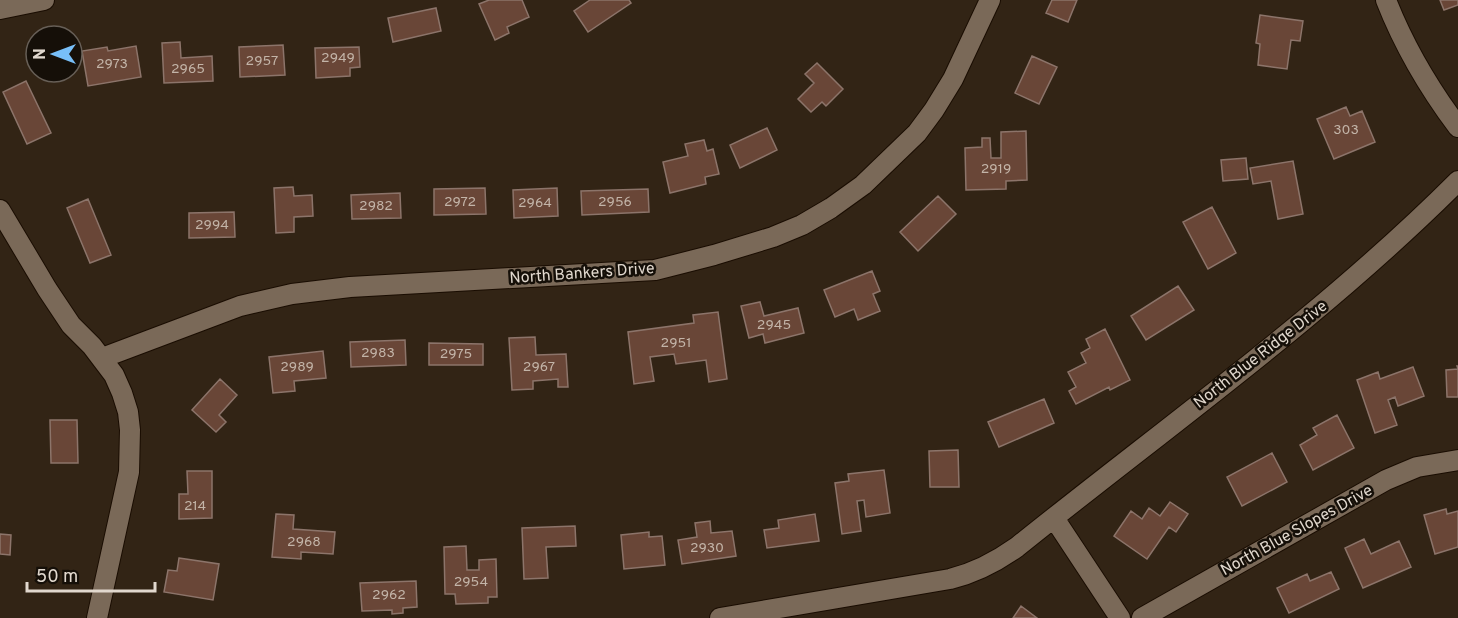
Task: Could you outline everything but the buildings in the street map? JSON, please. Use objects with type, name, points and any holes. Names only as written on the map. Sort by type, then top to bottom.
[{"type":"street","points":[[0,9],[44,0]]},
{"type":"street","name":"North Bankers Drive","points":[[102,358],[240,306],[292,294],[351,287],[655,270],[773,237],[802,225],[831,208],[872,177],[916,133],[934,110],[953,79],[990,0]]},
{"type":"street","points":[[1386,0],[1395,24],[1428,86],[1458,127]]},
{"type":"street","name":"North Blue Ridge Drive","points":[[720,618],[964,576],[997,561],[1017,548],[1326,304],[1458,181]]},
{"type":"street","points":[[0,210],[71,325],[102,358],[114,375],[122,393],[129,421],[130,451],[125,493],[97,618]]},
{"type":"street","name":"North Blue Slopes Drive","points":[[1142,618],[1386,480],[1417,467],[1458,460]]},
{"type":"street","points":[[1054,518],[1120,618]]}]
